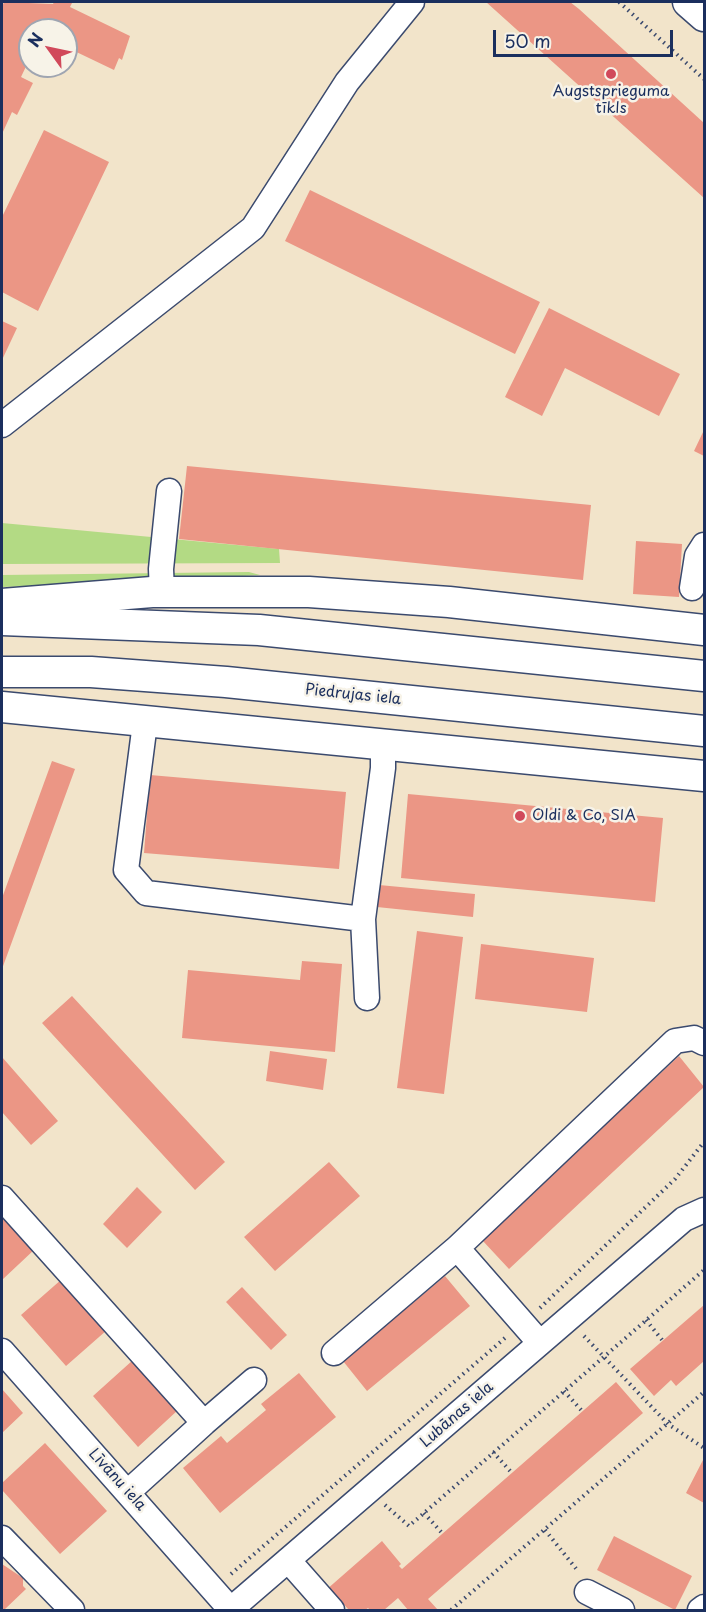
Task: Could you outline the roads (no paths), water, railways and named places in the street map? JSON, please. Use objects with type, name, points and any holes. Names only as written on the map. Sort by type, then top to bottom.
[{"type":"main road","points":[[688,2],[705,16]]},
{"type":"main road","points":[[2,604],[162,592],[344,594],[449,602],[705,630]]},
{"type":"main road","points":[[2,620],[259,630],[705,676]]},
{"type":"main road","name":"Piedrujas iela","points":[[2,672],[91,672],[226,682],[705,731]]},
{"type":"main road","points":[[2,706],[144,723],[705,776]]},
{"type":"street","points":[[2,425],[254,228],[347,82],[412,2]]},
{"type":"street","points":[[162,592],[161,569],[170,490]]},
{"type":"street","points":[[692,588],[698,556],[705,545]]},
{"type":"street","points":[[144,723],[126,870],[146,893],[363,919]]},
{"type":"street","points":[[367,998],[363,919],[383,768],[383,745]]},
{"type":"street","points":[[334,1353],[457,1248],[675,1041],[693,1038],[705,1043]]},
{"type":"street","name":"Lubānas iela","points":[[230,1610],[540,1343],[694,1215],[705,1188]]},
{"type":"street","points":[[2,1198],[204,1423]]},
{"type":"street","points":[[457,1248],[540,1343]]},
{"type":"street","name":"Līvānu iela","points":[[2,1351],[230,1610]]},
{"type":"street","points":[[128,1492],[254,1380]]},
{"type":"street","points":[[2,1538],[72,1611]]},
{"type":"street","points":[[288,1560],[332,1611]]},
{"type":"street","points":[[587,1592],[622,1611]]},
{"type":"street","points":[[700,1611],[705,1607]]},
{"type":"place","name":"Augstsprieguma tīkls","points":[[611,74]]},
{"type":"place","name":"Oldi & Co, SIA","points":[[520,816]]}]
